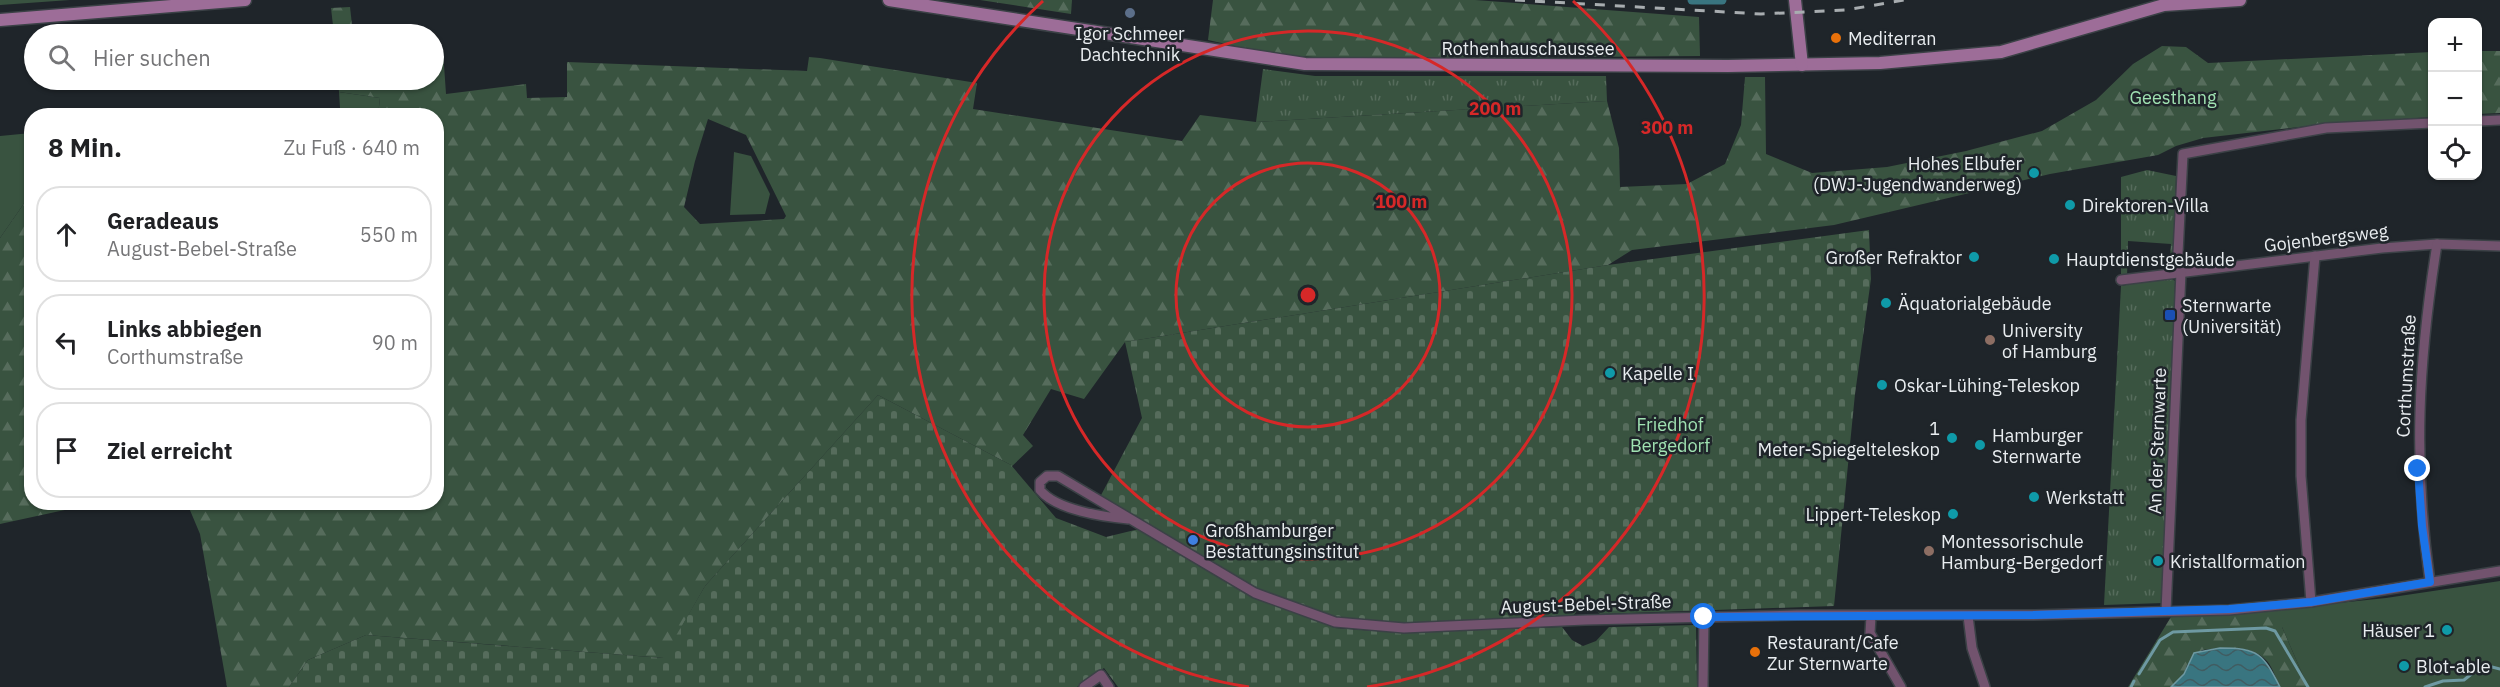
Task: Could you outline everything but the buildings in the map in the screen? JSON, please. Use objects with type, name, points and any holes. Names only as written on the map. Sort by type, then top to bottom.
[{"type":"main road","points":[[0,20],[245,0]]},
{"type":"main road","name":"Rothenhauschaussee","points":[[889,0],[1305,64],[1802,65],[1880,63],[2001,52],[2164,5],[2240,0]]},
{"type":"main road","points":[[1795,1],[1802,65]]},
{"type":"street","points":[[2482,121],[2500,120]]},
{"type":"street","name":"An der Sternwarte","points":[[2166,611],[2183,154],[2326,128],[2428,123]]},
{"type":"street","name":"Gojenbergsweg","points":[[2121,280],[2315,256],[2437,244],[2500,246]]},
{"type":"street","name":"Corthumstraße","points":[[2430,582],[2422,526],[2418,469],[2418,413],[2421,355],[2437,244]]},
{"type":"street","points":[[2311,602],[2301,476],[2301,420],[2315,256]]},
{"type":"street","name":"August-Bebel-Straße","points":[[1128,519],[1104,517],[1052,501],[1040,490],[1040,482],[1047,476],[1058,476],[1255,592],[1335,622],[1404,628],[1704,617],[1968,616],[2229,609],[2311,602],[2500,571]]},
{"type":"street","points":[[1871,616],[1870,633],[1901,687]]},
{"type":"street","points":[[1968,616],[1976,667],[1985,687]]},
{"type":"street","points":[[1703,687],[1704,617]]},
{"type":"street","points":[[1084,687],[1101,675],[1109,687]]},
{"type":"green space","points":[[0,0],[70,0],[0,5]]},
{"type":"green space","points":[[980,0],[1072,0],[1071,14]]},
{"type":"green space","points":[[1213,0],[1475,0],[1699,17],[1700,56],[1341,59],[1271,54],[1208,40]]},
{"type":"green space","points":[[350,7],[352,24],[333,24],[331,8]]},
{"type":"green space","name":"Geesthang","points":[[2162,46],[2186,47],[2208,63],[2428,52],[2428,117],[2326,124],[2203,138],[2176,146],[2158,155],[2050,174],[1834,225],[1632,250],[1608,265],[1125,342],[1084,399],[1051,389],[1023,435],[1033,446],[1009,469],[1011,465],[878,395],[705,586],[664,658],[366,635],[308,660],[289,687],[227,687],[200,534],[190,510],[444,510],[444,108],[379,108],[380,98],[339,92],[339,90],[444,90],[444,65],[446,94],[526,84],[527,98],[567,97],[567,62],[807,71],[809,57],[977,83],[973,109],[1182,141],[1200,115],[1256,122],[1607,101],[1619,148],[1620,187],[1687,184],[1725,164],[1741,125],[1745,77],[1765,77],[1766,154],[1812,173],[1887,167],[1966,151],[2042,131],[2096,100],[2133,64]],"holes":[[[708,119],[746,135],[786,216],[784,219],[700,224],[684,207]]]},
{"type":"green space","points":[[2482,51],[2500,51],[2500,113],[2482,114]]},
{"type":"green space","points":[[1263,69],[1315,76],[1606,76],[1607,101],[1256,122]]},
{"type":"green space","points":[[339,92],[380,98],[379,108],[340,108]]},
{"type":"green space","points":[[24,134],[24,203],[0,238],[0,136]]},
{"type":"green space","points":[[734,152],[751,156],[770,194],[765,214],[730,215]]},
{"type":"green space","points":[[2147,170],[2176,176],[2173,266],[2169,269],[2171,244],[2128,241],[2127,277],[2121,278],[2121,177]]},
{"type":"green space","points":[[24,203],[24,510],[65,510],[0,524],[0,238]]},
{"type":"green space","name":"Friedhof Bergedorf","points":[[1869,230],[1871,279],[1855,394],[1834,606],[1600,614],[1593,609],[1586,608],[1579,610],[1573,616],[1404,623],[1336,618],[1254,588],[1100,497],[1142,418],[1125,342],[1608,265]]},
{"type":"green space","points":[[2169,277],[2175,281],[2163,603],[2104,605],[2121,286]]},
{"type":"green space","points":[[878,395],[1011,465],[1056,518],[1106,537],[1139,529],[1249,595],[1335,628],[1402,633],[1562,627],[1572,640],[1583,646],[1596,641],[1609,627],[1696,625],[1697,687],[1118,687],[1104,668],[1077,687],[289,687],[308,660],[366,635],[663,658],[705,586]]},
{"type":"green space","points":[[2500,581],[2500,687],[2308,687],[2282,627],[2282,609],[2386,598]]},
{"type":"green space","points":[[2282,609],[2282,627],[2308,687],[2280,687],[2273,670],[2261,656],[2245,650],[2227,648],[2202,650],[2187,665],[2184,674],[2171,687],[2128,687],[2174,612]]},
{"type":"water","points":[[2220,648],[2243,649],[2258,655],[2269,667],[2280,687],[2171,687],[2184,674],[2194,653]]},
{"type":"waterway","points":[[1692,0],[1722,0]]},
{"type":"waterway","points":[[2139,674],[2160,640],[2173,632],[2266,628],[2275,631],[2308,687]]},
{"type":"waterway","points":[[2425,687],[2443,681],[2464,680],[2474,672],[2489,670],[2492,667],[2500,669]]},
{"type":"waterway","points":[[2131,687],[2134,681]]},
{"type":"railway","points":[[1515,0],[1761,14],[1846,10],[1904,0]]},
{"type":"place","name":"Igor Schmeer Dachtechnik","points":[[1130,13]]},
{"type":"place","name":"Mediterran","points":[[1836,38]]},
{"type":"place","name":"Hohes Elbufer (DWJ-Jugendwanderweg)","points":[[2034,173]]},
{"type":"place","name":"Direktoren-Villa","points":[[2070,205]]},
{"type":"place","name":"Großer Refraktor","points":[[1974,257]]},
{"type":"place","name":"Hauptdienstgebäude","points":[[2054,259]]},
{"type":"place","name":"Äquatorialgebäude","points":[[1886,303]]},
{"type":"place","name":"Sternwarte (Universität)","points":[[2170,315]]},
{"type":"place","name":"University of Hamburg","points":[[1990,340]]},
{"type":"place","name":"Kapelle I","points":[[1610,373]]},
{"type":"place","name":"Oskar-Lühing-Teleskop","points":[[1882,385]]},
{"type":"place","name":"1 Meter-Spiegelteleskop","points":[[1952,438]]},
{"type":"place","name":"Hamburger Sternwarte","points":[[1980,445]]},
{"type":"place","name":"Werkstatt","points":[[2034,497]]},
{"type":"place","name":"Lippert-Teleskop","points":[[1953,514]]},
{"type":"place","name":"Großhamburger Bestattungsinstitut","points":[[1193,540]]},
{"type":"place","name":"Montessorischule Hamburg-Bergedorf","points":[[1929,551]]},
{"type":"place","name":"Kristallformation","points":[[2158,561]]},
{"type":"place","name":"Häuser 1","points":[[2447,630]]},
{"type":"place","name":"Restaurant/Cafe Zur Sternwarte","points":[[1755,652]]},
{"type":"place","name":"Blot-able","points":[[2404,666]]},
{"type":"route","points":[[1704,617],[2034,615],[2198,611],[2311,602],[2430,582],[2422,526],[2418,469]]}]
